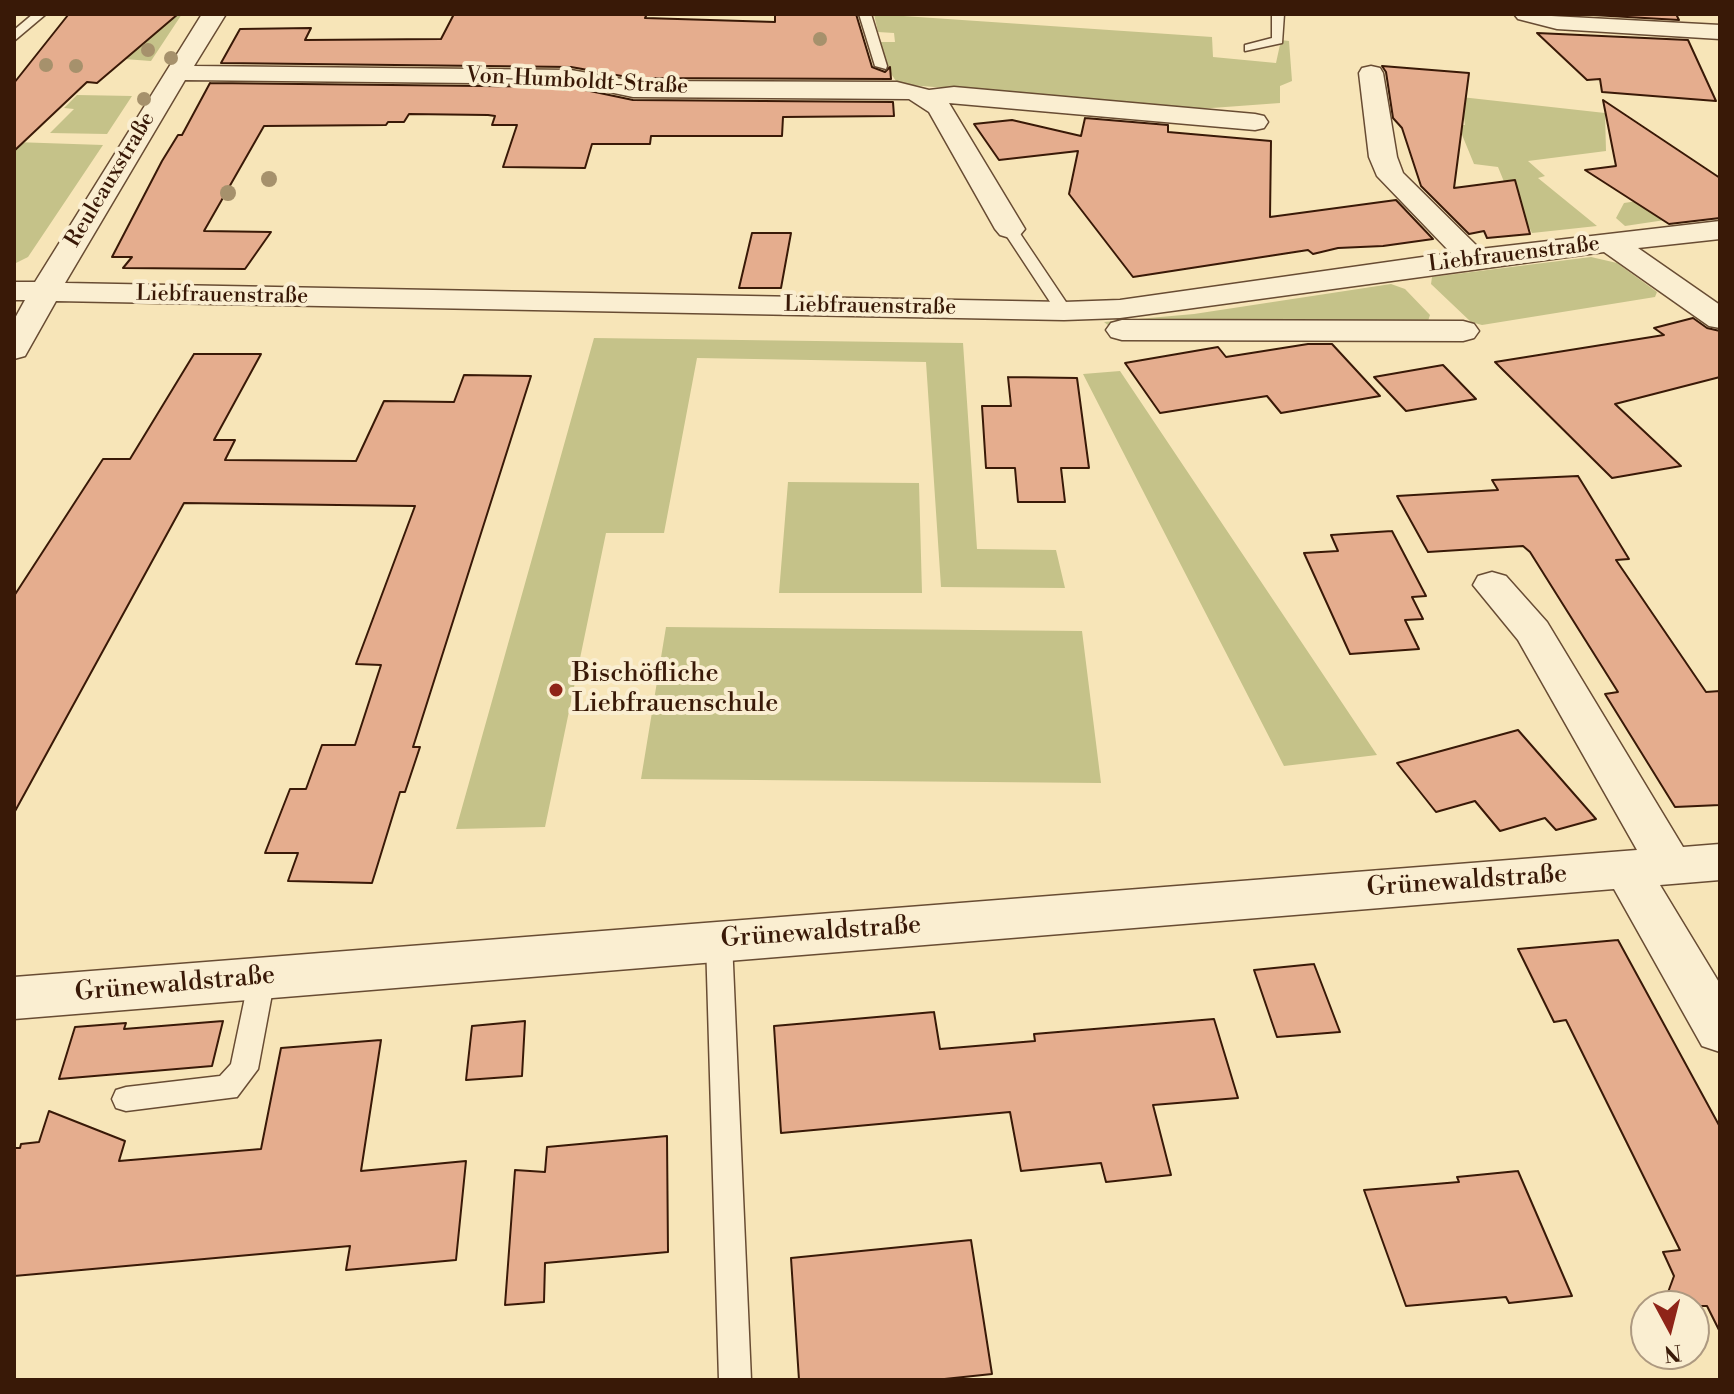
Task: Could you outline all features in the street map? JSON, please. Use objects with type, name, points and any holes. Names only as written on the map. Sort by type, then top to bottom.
[{"type":"street","name":"Reuleauxstraße","points":[[14,349],[45,292],[214,14]]},
{"type":"street","points":[[1526,14],[1557,22],[1720,32]]},
{"type":"street","name":"Von-Humboldt-Straße","points":[[177,73],[571,77],[633,89],[897,90],[929,98],[954,95],[1255,122]]},
{"type":"street","points":[[1371,73],[1383,157],[1391,176],[1473,259]]},
{"type":"street","points":[[929,98],[939,107],[1010,229]]},
{"type":"street","name":"Liebfrauenstraße","points":[[14,291],[1070,310],[1155,305],[1473,259],[1720,230]]},
{"type":"street","points":[[1610,243],[1720,319]]},
{"type":"street","points":[[1070,310],[1100,330],[1463,331],[1400,269]]},
{"type":"street","points":[[1492,585],[1533,632],[1649,868],[1720,1030]]},
{"type":"street","name":"Grünewaldstraße","points":[[14,998],[1720,862]]},
{"type":"lane","points":[[14,37],[40,14]]},
{"type":"lane","points":[[865,14],[881,66]]},
{"type":"lane","points":[[1249,48],[1278,40],[1278,14]]},
{"type":"lane","points":[[1010,229],[1070,310]]},
{"type":"lane","points":[[719,941],[735,1380]]},
{"type":"lane","points":[[126,1099],[227,1088],[244,1069],[262,978]]},
{"type":"shaded area","points":[[131,14],[182,14],[151,61],[84,56]]},
{"type":"shaded area","points":[[874,14],[1212,37],[1213,57],[1276,63],[1281,40],[1289,41],[1292,81],[1280,86],[1280,103],[1198,109],[898,84],[885,65],[878,42],[895,42],[894,33],[878,32]]},
{"type":"shaded area","points":[[77,95],[132,96],[107,134],[50,133],[74,109],[64,108]]},
{"type":"shaded area","points":[[1461,97],[1605,113],[1606,151],[1528,161],[1545,176],[1538,178],[1597,226],[1532,233],[1528,225],[1512,224],[1507,189],[1498,167],[1474,164],[1458,125],[1465,125]]},
{"type":"shaded area","points":[[14,142],[103,145],[28,257],[14,264]]},
{"type":"shaded area","points":[[1658,198],[1685,217],[1625,226],[1616,218],[1624,203]]},
{"type":"shaded area","points":[[1591,257],[1617,263],[1657,292],[1655,297],[1482,325],[1471,322],[1431,284],[1432,277]]},
{"type":"shaded area","points":[[1391,284],[1405,289],[1430,315],[1427,324],[1109,326],[1104,322],[1194,314]]},
{"type":"shaded area","points":[[594,338],[963,343],[977,549],[1056,550],[1065,588],[941,587],[926,362],[697,358],[664,533],[606,533],[545,827],[456,829]]},
{"type":"shaded area","points":[[1120,371],[1377,755],[1284,766],[1083,374]]},
{"type":"shaded area","points":[[788,482],[919,483],[922,593],[779,593]]},
{"type":"shaded area","points":[[666,627],[1082,631],[1101,783],[641,779]]},
{"type":"building","points":[[178,14],[97,83],[87,82],[14,151],[14,83],[68,15]]},
{"type":"building","points":[[454,14],[647,14],[645,18],[775,22],[775,14],[856,14],[872,67],[885,72],[890,67],[891,79],[633,78],[571,67],[221,63],[240,29],[311,28],[305,40],[441,39]]},
{"type":"building","points":[[1576,14],[1676,14],[1679,20]]},
{"type":"building","points":[[1537,33],[1688,40],[1716,101],[1602,92],[1600,79],[1587,80]]},
{"type":"building","points":[[1382,66],[1469,73],[1454,188],[1515,180],[1530,234],[1487,238],[1484,231],[1469,234],[1421,186],[1402,128],[1393,118],[1386,72]]},
{"type":"building","points":[[210,83],[571,87],[633,100],[893,102],[894,116],[783,117],[782,136],[651,136],[650,144],[592,144],[585,168],[503,167],[517,125],[492,125],[495,116],[488,115],[409,114],[404,122],[388,122],[386,125],[264,126],[204,231],[271,232],[245,269],[123,268],[132,257],[112,257],[162,161],[178,135],[182,135]]},
{"type":"building","points":[[1603,100],[1720,178],[1720,218],[1669,224],[1585,170],[1616,166]]},
{"type":"building","points":[[1085,118],[1168,125],[1168,132],[1271,141],[1270,217],[1396,200],[1433,239],[1338,248],[1313,254],[1308,250],[1133,277],[1069,194],[1078,151],[999,160],[974,124],[1012,120],[1081,136]]},
{"type":"building","points":[[752,233],[791,233],[781,288],[739,288]]},
{"type":"building","points":[[1693,318],[1707,328],[1720,331],[1720,377],[1615,404],[1681,466],[1612,478],[1495,362],[1664,335],[1654,328]]},
{"type":"building","points":[[1308,344],[1332,344],[1380,396],[1281,413],[1267,396],[1160,413],[1125,363],[1218,347],[1226,357]]},
{"type":"building","points":[[194,354],[261,354],[214,440],[235,440],[225,460],[356,461],[384,401],[454,402],[464,375],[531,376],[413,747],[420,747],[405,792],[400,792],[372,883],[288,881],[298,853],[265,853],[290,789],[306,789],[322,745],[355,745],[381,665],[356,664],[415,506],[184,503],[14,813],[14,596],[103,459],[130,459]]},
{"type":"building","points":[[1443,365],[1476,399],[1406,411],[1374,377]]},
{"type":"building","points":[[1008,377],[1077,378],[1089,468],[1061,468],[1065,502],[1018,502],[1015,468],[986,468],[982,406],[1011,406]]},
{"type":"building","points":[[1578,476],[1629,559],[1616,560],[1706,692],[1720,691],[1720,805],[1675,807],[1605,694],[1618,692],[1530,552],[1523,546],[1428,552],[1397,496],[1498,490],[1492,480]]},
{"type":"building","points":[[1392,531],[1426,596],[1412,597],[1423,619],[1405,620],[1419,649],[1350,654],[1304,553],[1338,551],[1331,535]]},
{"type":"building","points":[[1518,730],[1596,819],[1556,830],[1545,818],[1500,831],[1475,801],[1436,812],[1397,763]]},
{"type":"building","points":[[1618,940],[1720,1127],[1720,1332],[1710,1312],[1710,1290],[1669,1290],[1674,1276],[1663,1252],[1680,1250],[1566,1020],[1554,1022],[1518,949]]},
{"type":"building","points":[[1314,964],[1340,1032],[1277,1037],[1254,970]]},
{"type":"building","points":[[934,1012],[940,1049],[1035,1041],[1034,1034],[1214,1019],[1238,1098],[1153,1105],[1171,1175],[1106,1182],[1101,1163],[1021,1171],[1010,1112],[781,1133],[774,1026]]},
{"type":"building","points":[[223,1021],[212,1066],[59,1079],[75,1027],[126,1023],[124,1029]]},
{"type":"building","points":[[525,1021],[522,1076],[466,1080],[472,1026]]},
{"type":"building","points":[[381,1040],[361,1171],[466,1161],[456,1260],[346,1270],[350,1246],[14,1276],[14,1148],[39,1142],[49,1111],[125,1141],[119,1161],[261,1149],[281,1048]]},
{"type":"building","points":[[667,1136],[668,1252],[545,1263],[544,1302],[505,1305],[515,1170],[545,1172],[547,1147]]},
{"type":"building","points":[[1518,1171],[1572,1296],[1509,1303],[1506,1297],[1406,1306],[1364,1190],[1459,1182],[1457,1177]]},
{"type":"building","points":[[971,1240],[992,1374],[935,1380],[799,1380],[791,1258]]},
{"type":"place","name":"Bischöfliche Liebfrauenschule","points":[[556,690]]}]
